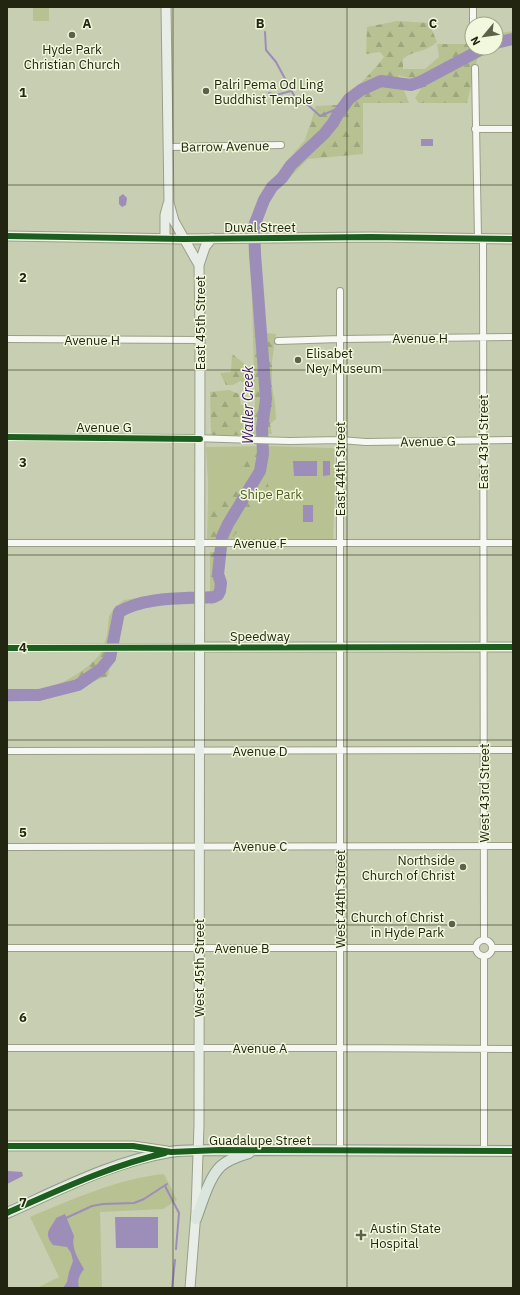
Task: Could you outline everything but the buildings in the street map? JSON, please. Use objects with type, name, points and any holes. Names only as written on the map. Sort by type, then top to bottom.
[{"type":"main road","name":"East 45th Street","points":[[166,7],[168,203],[174,221],[199,265],[200,647]]},
{"type":"main road","points":[[164,238],[165,214],[168,203]]},
{"type":"main road","name":"Duval Street","points":[[7,236],[513,239]]},
{"type":"main road","points":[[199,265],[204,247],[212,238]]},
{"type":"main road","name":"Speedway","points":[[200,647],[513,647]]},
{"type":"main road","name":"West 45th Street","points":[[190,1288],[196,1219],[198,1151],[200,647]]},
{"type":"main road","name":"Guadalupe Street","points":[[7,1146],[133,1146],[171,1152],[513,1151]]},
{"type":"main road","points":[[196,1219],[216,1171],[224,1163],[231,1159],[255,1151]]},
{"type":"main road","points":[[7,1213],[88,1177],[139,1160],[171,1152]]},
{"type":"street","name":"East 43rd Street","points":[[475,68],[475,129],[483,338],[484,647]]},
{"type":"street","points":[[475,129],[513,129]]},
{"type":"street","name":"Barrow Avenue","points":[[168,147],[281,145]]},
{"type":"street","name":"East 44th Street","points":[[340,291],[340,647]]},
{"type":"street","name":"Avenue H","points":[[278,341],[513,337]]},
{"type":"street","name":"Avenue H","points":[[7,340],[200,340]]},
{"type":"street","name":"Avenue G","points":[[7,438],[200,439],[267,441],[340,440],[366,442],[513,440]]},
{"type":"street","name":"Avenue F","points":[[7,543],[513,543]]},
{"type":"street","name":"Speedway","points":[[7,648],[200,647]]},
{"type":"street","name":"West 44th Street","points":[[340,647],[340,1151]]},
{"type":"street","name":"West 43rd Street","points":[[484,647],[484,940]]},
{"type":"street","name":"Avenue D","points":[[7,751],[513,750]]},
{"type":"street","name":"Avenue C","points":[[7,847],[513,846]]},
{"type":"street","points":[[484,956],[478,953],[476,948],[479,942],[484,940],[489,942],[492,948]]},
{"type":"street","name":"Avenue B","points":[[7,948],[476,948]]},
{"type":"street","points":[[492,948],[513,948]]},
{"type":"street","points":[[484,956],[490,953],[492,948]]},
{"type":"street","points":[[484,956],[484,1151]]},
{"type":"street","name":"Avenue A","points":[[7,1048],[513,1049]]},
{"type":"green space","points":[[33,7],[49,7],[49,21],[33,21]]},
{"type":"green space","points":[[397,21],[429,23],[437,42],[429,48],[411,54],[403,59],[403,69],[425,69],[439,57],[437,44],[464,44],[464,56],[478,56],[467,103],[419,103],[415,98],[422,87],[422,79],[413,79],[398,75],[409,103],[363,103],[363,154],[308,159],[265,202],[261,217],[261,230],[249,230],[265,191],[305,140],[316,106],[337,105],[354,90],[384,57],[380,52],[366,54],[367,27]]},
{"type":"green space","points":[[513,31],[513,42],[504,44],[504,33]]},
{"type":"green space","points":[[249,247],[260,247],[265,333],[276,334],[272,361],[272,386],[276,419],[270,424],[272,434],[211,436],[210,392],[229,390],[239,394],[241,405],[255,406],[255,387],[240,381],[233,385],[226,385],[220,373],[231,372],[232,354],[254,371],[251,266]]},
{"type":"green space","name":"Shipe Park","points":[[264,446],[334,448],[335,483],[333,541],[218,541],[208,529],[206,447]]},
{"type":"green space","points":[[255,449],[266,449],[268,485],[270,492],[261,499],[257,509],[245,520],[229,541],[207,540],[208,498],[229,496],[242,472],[242,458]]},
{"type":"green space","points":[[210,552],[225,553],[223,594],[219,601],[210,605]]},
{"type":"green space","points":[[191,591],[191,603],[154,606],[126,614],[122,619],[119,628],[116,644],[104,644],[107,636],[109,616],[115,607],[124,600]]},
{"type":"green space","points":[[101,652],[113,652],[108,676],[76,688],[27,701],[7,702],[7,690],[40,690],[59,684],[84,669]]},
{"type":"green space","points":[[164,1174],[177,1200],[163,1209],[100,1212],[102,1288],[37,1288],[59,1277],[30,1217],[112,1185],[129,1180]]},
{"type":"shaded area","points":[[421,139],[433,139],[433,146],[421,146]]},
{"type":"shaded area","points":[[123,194],[127,198],[126,205],[122,207],[119,204],[119,197]]},
{"type":"shaded area","points":[[293,461],[317,461],[317,476],[294,476]]},
{"type":"shaded area","points":[[323,461],[330,461],[330,475],[323,476]]},
{"type":"shaded area","points":[[303,505],[313,505],[313,522],[303,522]]},
{"type":"shaded area","points":[[7,1171],[22,1172],[23,1176],[7,1184]]},
{"type":"shaded area","points":[[65,1214],[74,1236],[73,1245],[79,1261],[84,1269],[79,1278],[79,1288],[63,1288],[67,1282],[73,1261],[71,1253],[67,1247],[53,1245],[48,1237],[49,1230],[56,1218]]},
{"type":"shaded area","points":[[115,1217],[158,1217],[158,1248],[116,1248]]},
{"type":"waterway","points":[[265,32],[266,50],[276,62],[297,101],[308,105],[320,116],[344,106]]},
{"type":"waterway","name":"Waller Creek","points":[[504,41],[513,39]]},
{"type":"waterway","name":"Waller Creek","points":[[7,695],[39,695],[78,685],[101,669],[110,658],[119,612],[141,603],[177,598],[214,597],[218,595],[221,583],[218,574],[222,537],[228,524],[260,471],[263,454],[262,428],[266,399],[254,226],[264,200],[272,187],[282,178],[291,165],[324,134],[349,99],[361,90],[381,81],[411,85],[420,82],[469,56]]},
{"type":"waterway","points":[[269,93],[276,95],[291,91]]},
{"type":"waterway","points":[[66,1220],[66,1218],[92,1206],[103,1204],[134,1203],[144,1199],[167,1184]]},
{"type":"waterway","points":[[165,1186],[179,1213],[176,1249]]},
{"type":"waterway","points":[[172,1288],[175,1260]]},
{"type":"cycle path","points":[[7,236],[183,239],[371,237],[513,239]]},
{"type":"cycle path","points":[[7,437],[200,439]]},
{"type":"cycle path","points":[[7,648],[513,647]]},
{"type":"cycle path","points":[[7,1146],[133,1146],[171,1152],[219,1150],[513,1151]]},
{"type":"cycle path","points":[[7,1213],[65,1187],[104,1172],[144,1158],[165,1153]]},
{"type":"place","name":"Hyde Park Christian Church","points":[[72,35]]},
{"type":"place","name":"Palri Pema Od Ling Buddhist Temple","points":[[206,91]]},
{"type":"place","name":"Elisabet Ney Museum","points":[[298,360]]},
{"type":"place","name":"Northside Church of Christ","points":[[463,867]]},
{"type":"place","name":"Church of Christ in Hyde Park","points":[[452,924]]},
{"type":"place","name":"Austin State Hospital","points":[[361,1235]]}]
